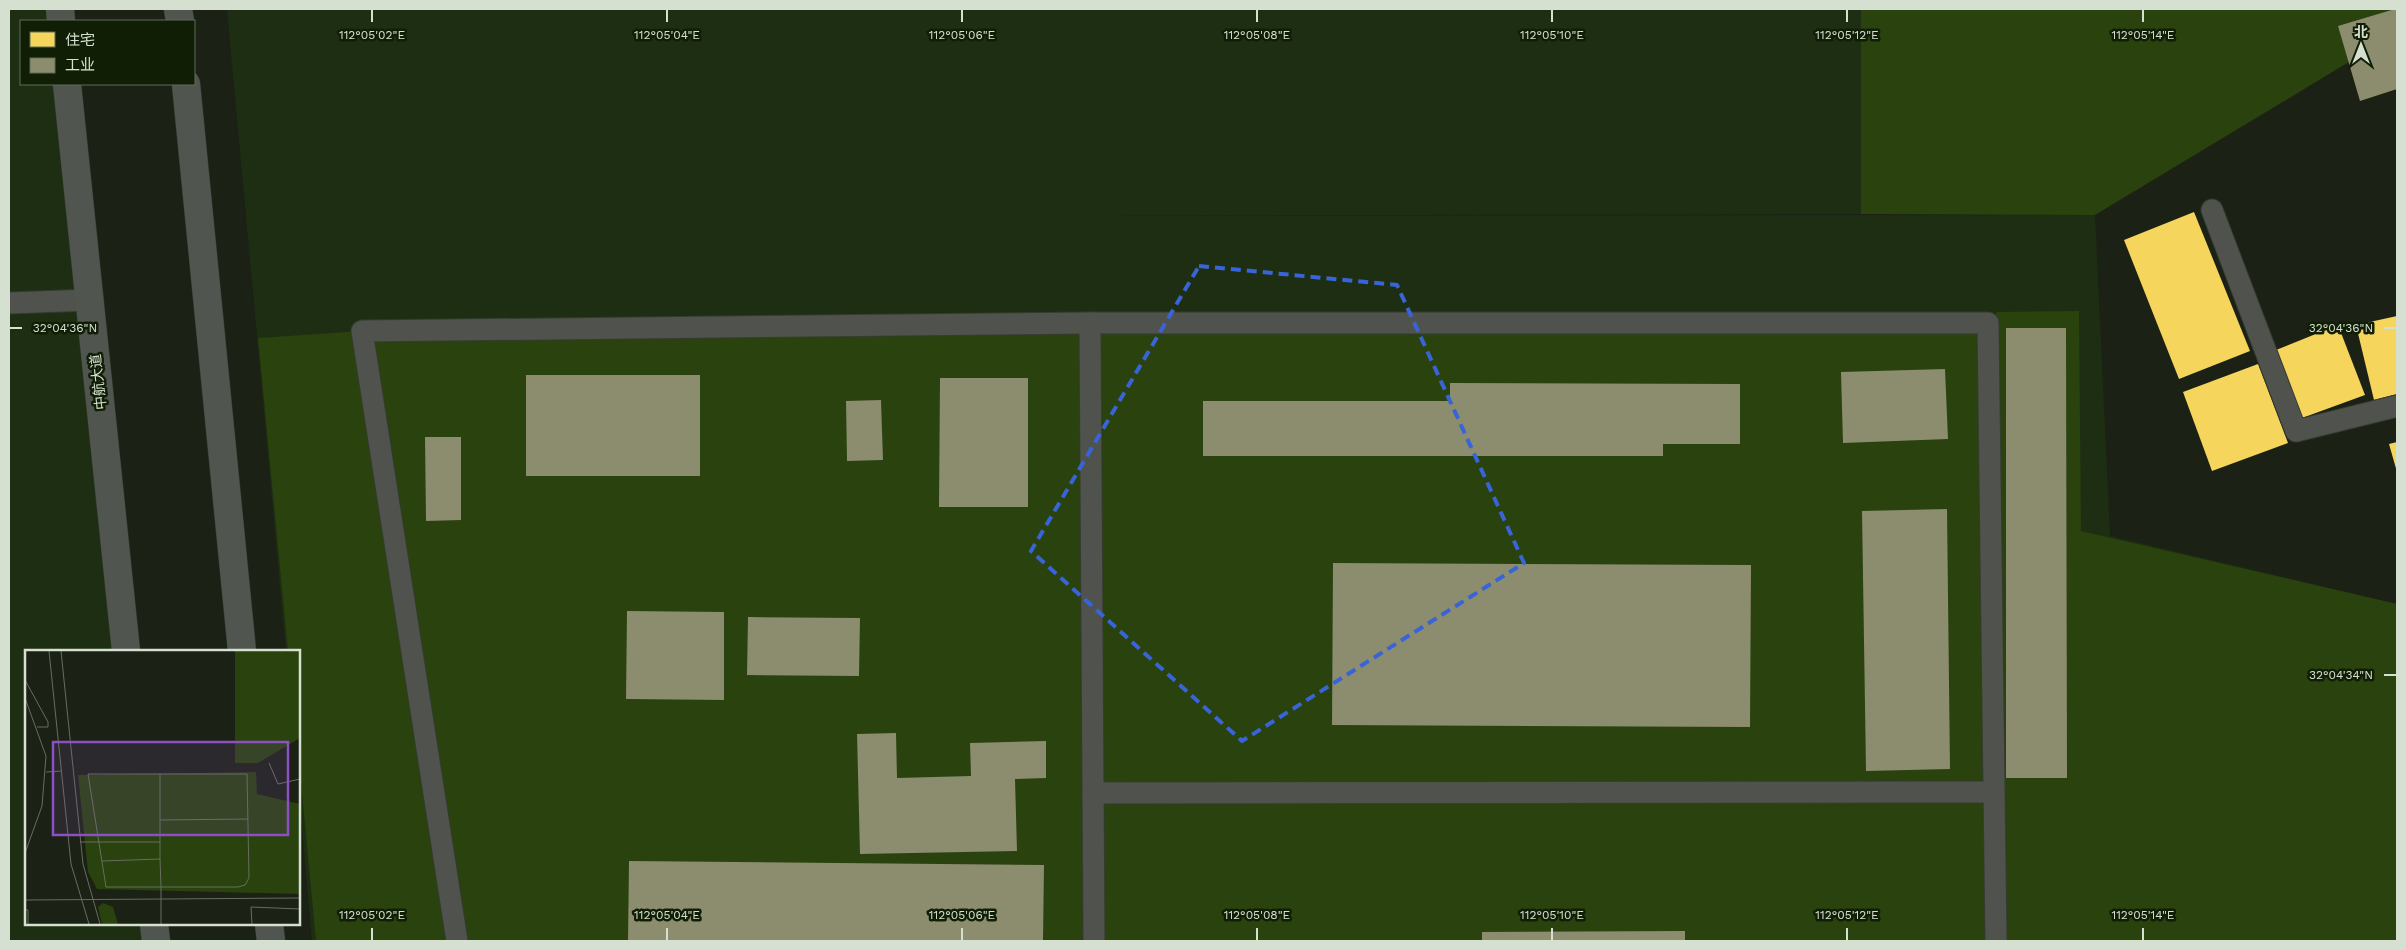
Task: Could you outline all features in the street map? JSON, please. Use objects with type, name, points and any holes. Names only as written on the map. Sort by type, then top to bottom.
[{"type":"main road","name":"中航大道","points":[[67,85],[126,650]]},
{"type":"main road","points":[[186,85],[242,650]]},
{"type":"main road","points":[[154,925],[156,941]]},
{"type":"main road","points":[[269,925],[271,941]]},
{"type":"lane","points":[[2212,210],[2296,431],[2397,406]]},
{"type":"lane","points":[[9,302],[90,300]]},
{"type":"lane","points":[[1090,324],[1094,941]]},
{"type":"lane","points":[[457,941],[362,331],[1090,324],[1988,324],[1996,941]]},
{"type":"lane","points":[[1093,793],[1994,792]]},
{"type":"highlighted area","points":[[1199,266],[1397,285],[1524,563],[1242,741],[1031,551]]},
{"type":"shaded area","points":[[9,9],[60,9],[61,20],[20,20],[20,85],[68,85],[126,650],[25,650],[25,925],[154,925],[156,941],[9,941]]},
{"type":"shaded area","points":[[227,9],[1861,9],[1861,214],[984,216],[2095,215],[2110,536],[2397,604],[2397,941],[312,941],[300,803],[300,650],[286,650]]},
{"type":"shaded area","points":[[1861,9],[2397,9],[2397,33],[2095,215],[1861,214]]},
{"type":"shaded area","points":[[2079,311],[2081,531],[2397,604],[2397,941],[316,941],[300,772],[300,650],[288,650],[258,338],[362,331],[1988,323],[1997,312]]},
{"type":"building: 住宅","points":[[2194,212],[2250,351],[2179,379],[2124,240]]},
{"type":"building: 住宅","points":[[2397,316],[2397,394],[2374,400],[2356,325]]},
{"type":"building: 住宅","points":[[2338,325],[2365,395],[2302,418],[2276,350]]},
{"type":"building: 住宅","points":[[2258,364],[2288,443],[2212,471],[2183,392]]},
{"type":"building: 住宅","points":[[2397,442],[2397,472],[2389,444]]},
{"type":"building: 工业","points":[[2397,9],[2397,89],[2360,101],[2338,26]]},
{"type":"building: 工业","points":[[2006,328],[2066,328],[2067,778],[2006,778]]},
{"type":"building: 工业","points":[[1945,369],[1948,439],[1843,443],[1841,372]]},
{"type":"building: 工业","points":[[526,375],[700,375],[700,476],[526,476]]},
{"type":"building: 工业","points":[[940,378],[1028,378],[1028,507],[939,507]]},
{"type":"building: 工业","points":[[1450,383],[1740,384],[1740,444],[1663,444],[1663,456],[1203,456],[1203,401],[1450,401]]},
{"type":"building: 工业","points":[[881,400],[883,460],[847,461],[846,401]]},
{"type":"building: 工业","points":[[425,437],[461,437],[461,520],[426,521]]},
{"type":"building: 工业","points":[[1947,509],[1950,769],[1866,771],[1862,511]]},
{"type":"building: 工业","points":[[1333,563],[1751,565],[1750,727],[1332,725]]},
{"type":"building: 工业","points":[[627,611],[724,612],[724,700],[626,699]]},
{"type":"building: 工业","points":[[748,617],[860,618],[859,676],[747,675]]},
{"type":"building: 工业","points":[[896,733],[897,778],[971,776],[970,743],[1046,741],[1046,778],[1015,779],[1017,851],[860,854],[857,734]]},
{"type":"building: 工业","points":[[629,861],[1044,865],[1043,941],[628,941]]},
{"type":"building: 工业","points":[[1685,931],[1685,941],[1482,941],[1482,932]]}]
